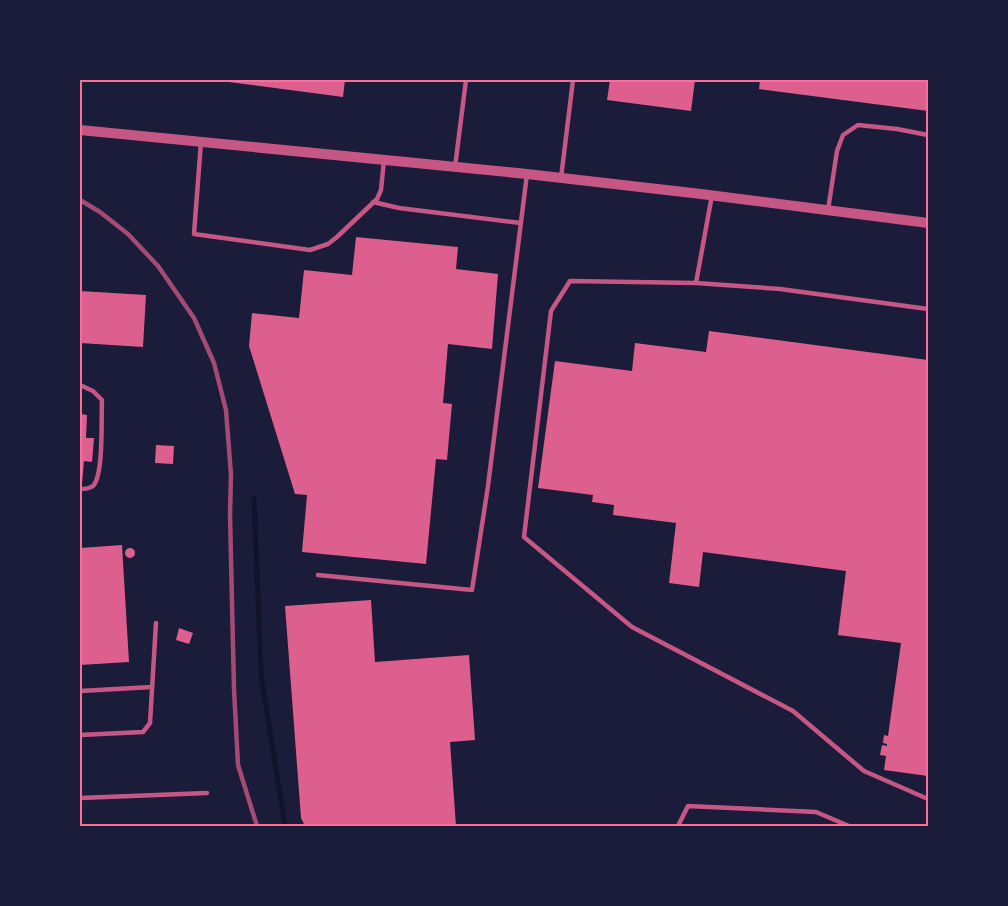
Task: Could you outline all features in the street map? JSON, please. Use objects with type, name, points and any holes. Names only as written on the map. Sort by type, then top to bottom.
[{"type":"street","points":[[80,129],[455,166],[712,195],[928,223]]},
{"type":"lane","points":[[455,166],[466,80]]},
{"type":"lane","points":[[561,178],[573,80]]},
{"type":"lane","points":[[828,210],[837,151],[843,135],[858,126],[897,129],[928,135]]},
{"type":"lane","points":[[201,142],[194,234],[310,250],[328,244],[373,202],[381,190],[384,160]]},
{"type":"lane","points":[[318,575],[472,590],[488,486],[527,174]]},
{"type":"lane","points":[[696,283],[712,195]]},
{"type":"lane","points":[[373,202],[399,208],[521,223]]},
{"type":"lane","points":[[928,309],[780,289],[696,283],[570,280],[552,311],[524,537],[632,627],[793,711],[864,771],[928,799]]},
{"type":"lane","points":[[80,385],[102,400],[100,469],[94,485],[87,489],[80,489]]},
{"type":"lane","points":[[80,735],[143,732],[150,723],[156,623]]},
{"type":"lane","points":[[80,691],[152,687]]},
{"type":"lane","points":[[80,798],[207,793]]},
{"type":"lane","points":[[678,826],[688,806],[816,812],[849,826]]},
{"type":"building","points":[[221,80],[345,80],[343,97]]},
{"type":"building","points":[[610,80],[695,80],[691,111],[607,100]]},
{"type":"building","points":[[760,80],[928,80],[928,111],[759,89]]},
{"type":"building","points":[[356,237],[458,247],[456,269],[498,274],[492,349],[448,344],[443,403],[452,404],[447,460],[436,459],[426,564],[302,552],[307,495],[295,494],[249,346],[252,313],[299,318],[304,270],[352,275]]},
{"type":"building","points":[[80,291],[146,295],[143,347],[80,343]]},
{"type":"building","points":[[709,331],[928,360],[928,776],[884,770],[886,756],[880,755],[882,745],[887,746],[883,743],[884,735],[888,736],[901,643],[838,635],[846,571],[703,552],[699,587],[669,583],[676,523],[613,515],[614,505],[592,502],[593,495],[538,488],[555,361],[632,371],[635,343],[706,352]]},
{"type":"building","points":[[80,414],[87,415],[86,438],[94,438],[92,462],[84,461],[82,484],[80,484]]},
{"type":"building","points":[[156,445],[174,446],[173,464],[155,463]]},
{"type":"building","points":[[122,545],[129,662],[80,665],[80,548]]},
{"type":"building","points":[[130,548],[134,549],[134,557],[130,558],[126,557],[125,553],[126,549]]},
{"type":"building","points":[[371,600],[375,662],[469,655],[475,740],[450,742],[456,826],[305,826],[301,818],[285,606]]},
{"type":"building","points":[[179,628],[193,633],[189,644],[176,640]]},
{"type":"waterway","points":[[254,499],[261,674],[285,826]]},
{"type":"railway","points":[[80,200],[128,234],[158,266],[194,318],[214,363],[226,410],[231,475],[234,689],[238,765],[257,826]]}]
